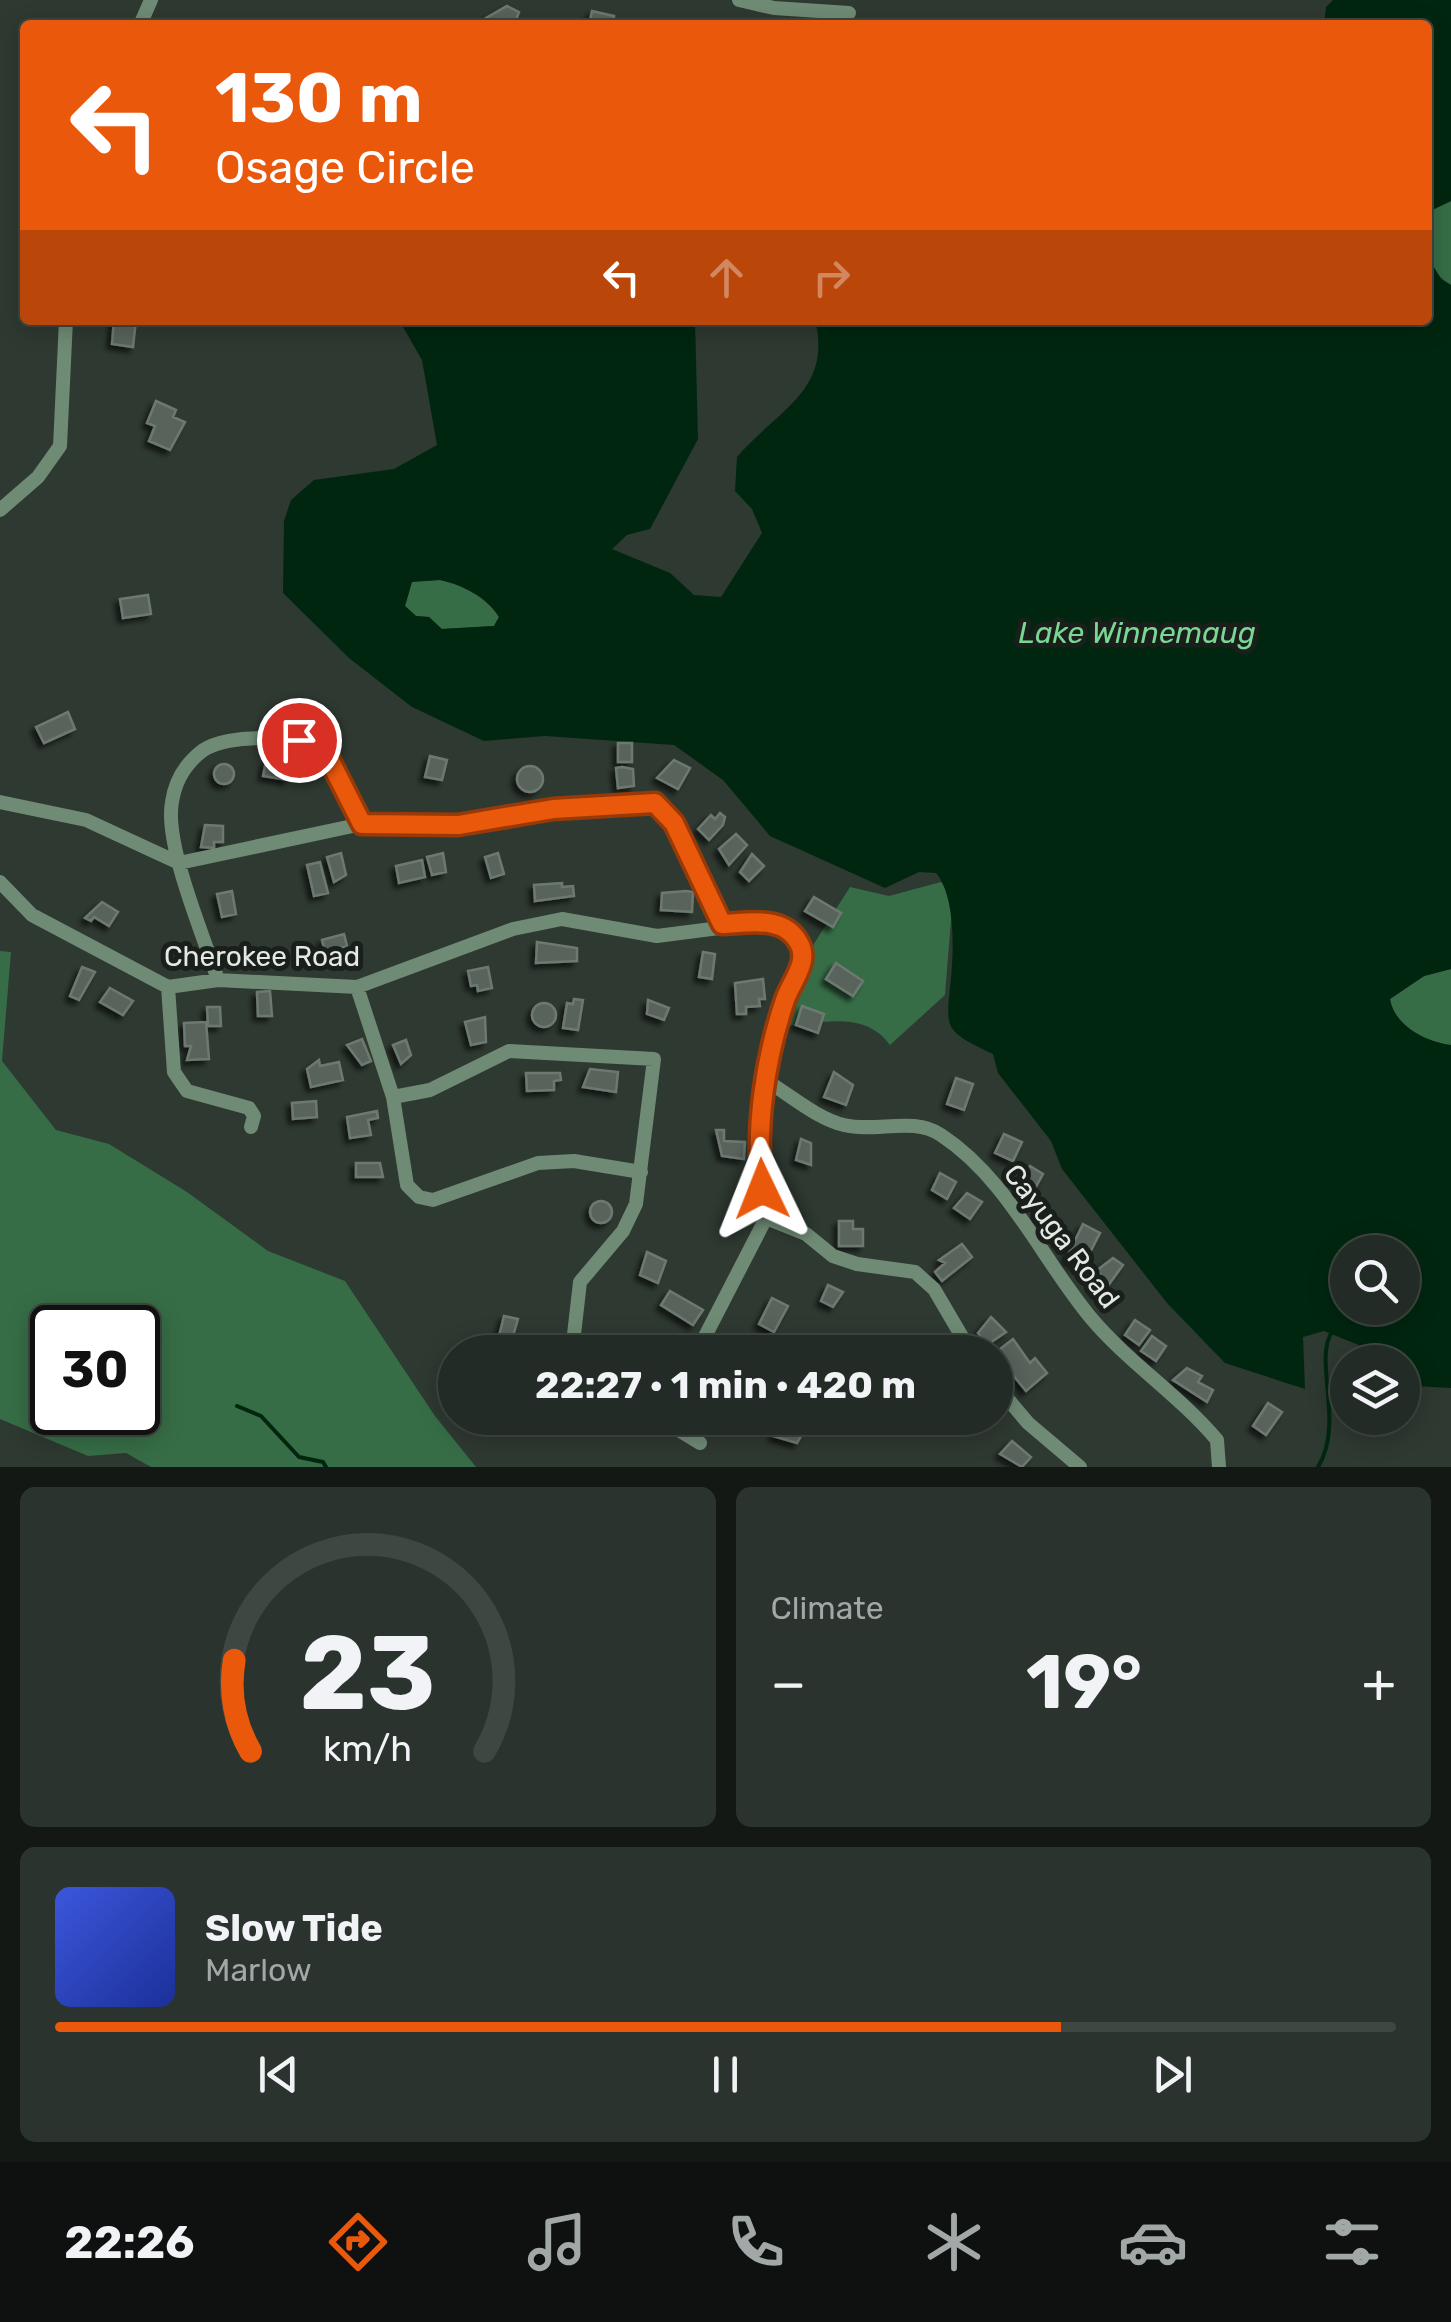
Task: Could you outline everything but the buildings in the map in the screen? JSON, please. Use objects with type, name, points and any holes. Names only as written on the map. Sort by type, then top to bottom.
[{"type":"street","points":[[739,0],[774,8],[849,13]]},
{"type":"street","points":[[0,510],[38,477],[60,446],[66,325]]},
{"type":"street","points":[[218,980],[180,863],[170,808],[177,776],[205,749],[252,738],[299,740],[328,757],[362,824]]},
{"type":"street","points":[[0,802],[86,820],[180,863],[362,824],[458,825],[553,809],[655,803],[674,823],[722,924]]},
{"type":"street","name":"Cherokee Road","points":[[0,882],[32,915],[168,988],[218,980],[357,987],[514,928],[562,918],[656,936],[722,924],[766,922],[788,929],[802,945],[802,963],[786,999],[765,1080]]},
{"type":"street","points":[[357,987],[393,1097],[406,1186],[419,1197],[433,1200],[538,1164],[574,1161],[640,1172]]},
{"type":"street","points":[[168,988],[174,1072],[186,1090],[249,1108],[254,1116],[251,1128]]},
{"type":"street","points":[[393,1097],[430,1090],[509,1050],[654,1059],[636,1204],[623,1231],[580,1282],[574,1335]]},
{"type":"street","points":[[707,1335],[766,1218],[759,1160],[765,1080]]},
{"type":"street","name":"Cayuga Road","points":[[765,1080],[838,1124],[864,1129],[918,1124],[941,1134],[991,1180],[1113,1342],[1217,1440],[1220,1467]]},
{"type":"street","points":[[766,1218],[806,1234],[833,1256],[857,1264],[915,1272],[934,1288],[961,1335]]},
{"type":"street","points":[[1013,1405],[1080,1467]]},
{"type":"street","points":[[688,1435],[700,1442]]},
{"type":"shaded area","points":[[1451,201],[1451,285],[1432,264],[1432,210]]},
{"type":"shaded area","points":[[440,580],[488,603],[499,617],[494,626],[441,629],[429,617],[416,616],[405,606],[412,581]]},
{"type":"shaded area","points":[[941,882],[953,895],[945,995],[890,1045],[880,1034],[855,1023],[828,1021],[784,1026],[784,991],[850,887],[889,896]]},
{"type":"shaded area","points":[[0,951],[11,952],[2,1061],[56,1130],[109,1144],[187,1192],[268,1251],[345,1281],[438,1420],[438,1435],[450,1435],[476,1467],[151,1467],[126,1453],[88,1456],[38,1435],[160,1435],[160,1305],[30,1305],[30,1432],[0,1419]]},
{"type":"shaded area","points":[[1451,969],[1451,1045],[1412,1031],[1398,1017],[1390,999],[1424,976]]},
{"type":"water","points":[[1333,0],[1451,0],[1451,201],[1432,210],[1432,20],[1325,20],[1326,7]]},
{"type":"water","name":"Lake Winnemaug","points":[[1432,264],[1441,279],[1451,285],[1451,969],[1424,976],[1390,999],[1398,1017],[1412,1031],[1451,1045],[1451,1388],[1420,1386],[1420,1345],[1359,1345],[1324,1331],[1303,1337],[1305,1389],[1225,1363],[1167,1303],[1062,1169],[1051,1141],[998,1073],[993,1054],[964,1039],[951,1026],[948,1008],[952,922],[947,895],[936,873],[919,872],[885,888],[770,836],[723,780],[674,745],[545,736],[484,741],[412,707],[349,658],[283,593],[284,521],[291,500],[314,480],[394,469],[437,445],[422,360],[402,325],[695,325],[698,439],[650,529],[627,535],[612,549],[670,573],[694,595],[721,597],[762,533],[752,509],[735,491],[737,457],[797,398],[816,365],[816,325],[1432,325]],"holes":[[[440,580],[481,598],[499,617],[494,626],[442,629],[429,617],[416,616],[405,606],[412,582]]]},
{"type":"waterway","points":[[1318,1467],[1329,1431],[1326,1359],[1332,1332]]},
{"type":"waterway","points":[[237,1406],[261,1416],[299,1457],[323,1462],[326,1467]]},
{"type":"route","points":[[299,740],[328,757],[362,824],[458,825],[553,809],[655,803],[674,823],[722,924],[766,922],[788,929],[802,945],[802,963],[786,999],[765,1080],[759,1160],[762,1189]]}]
